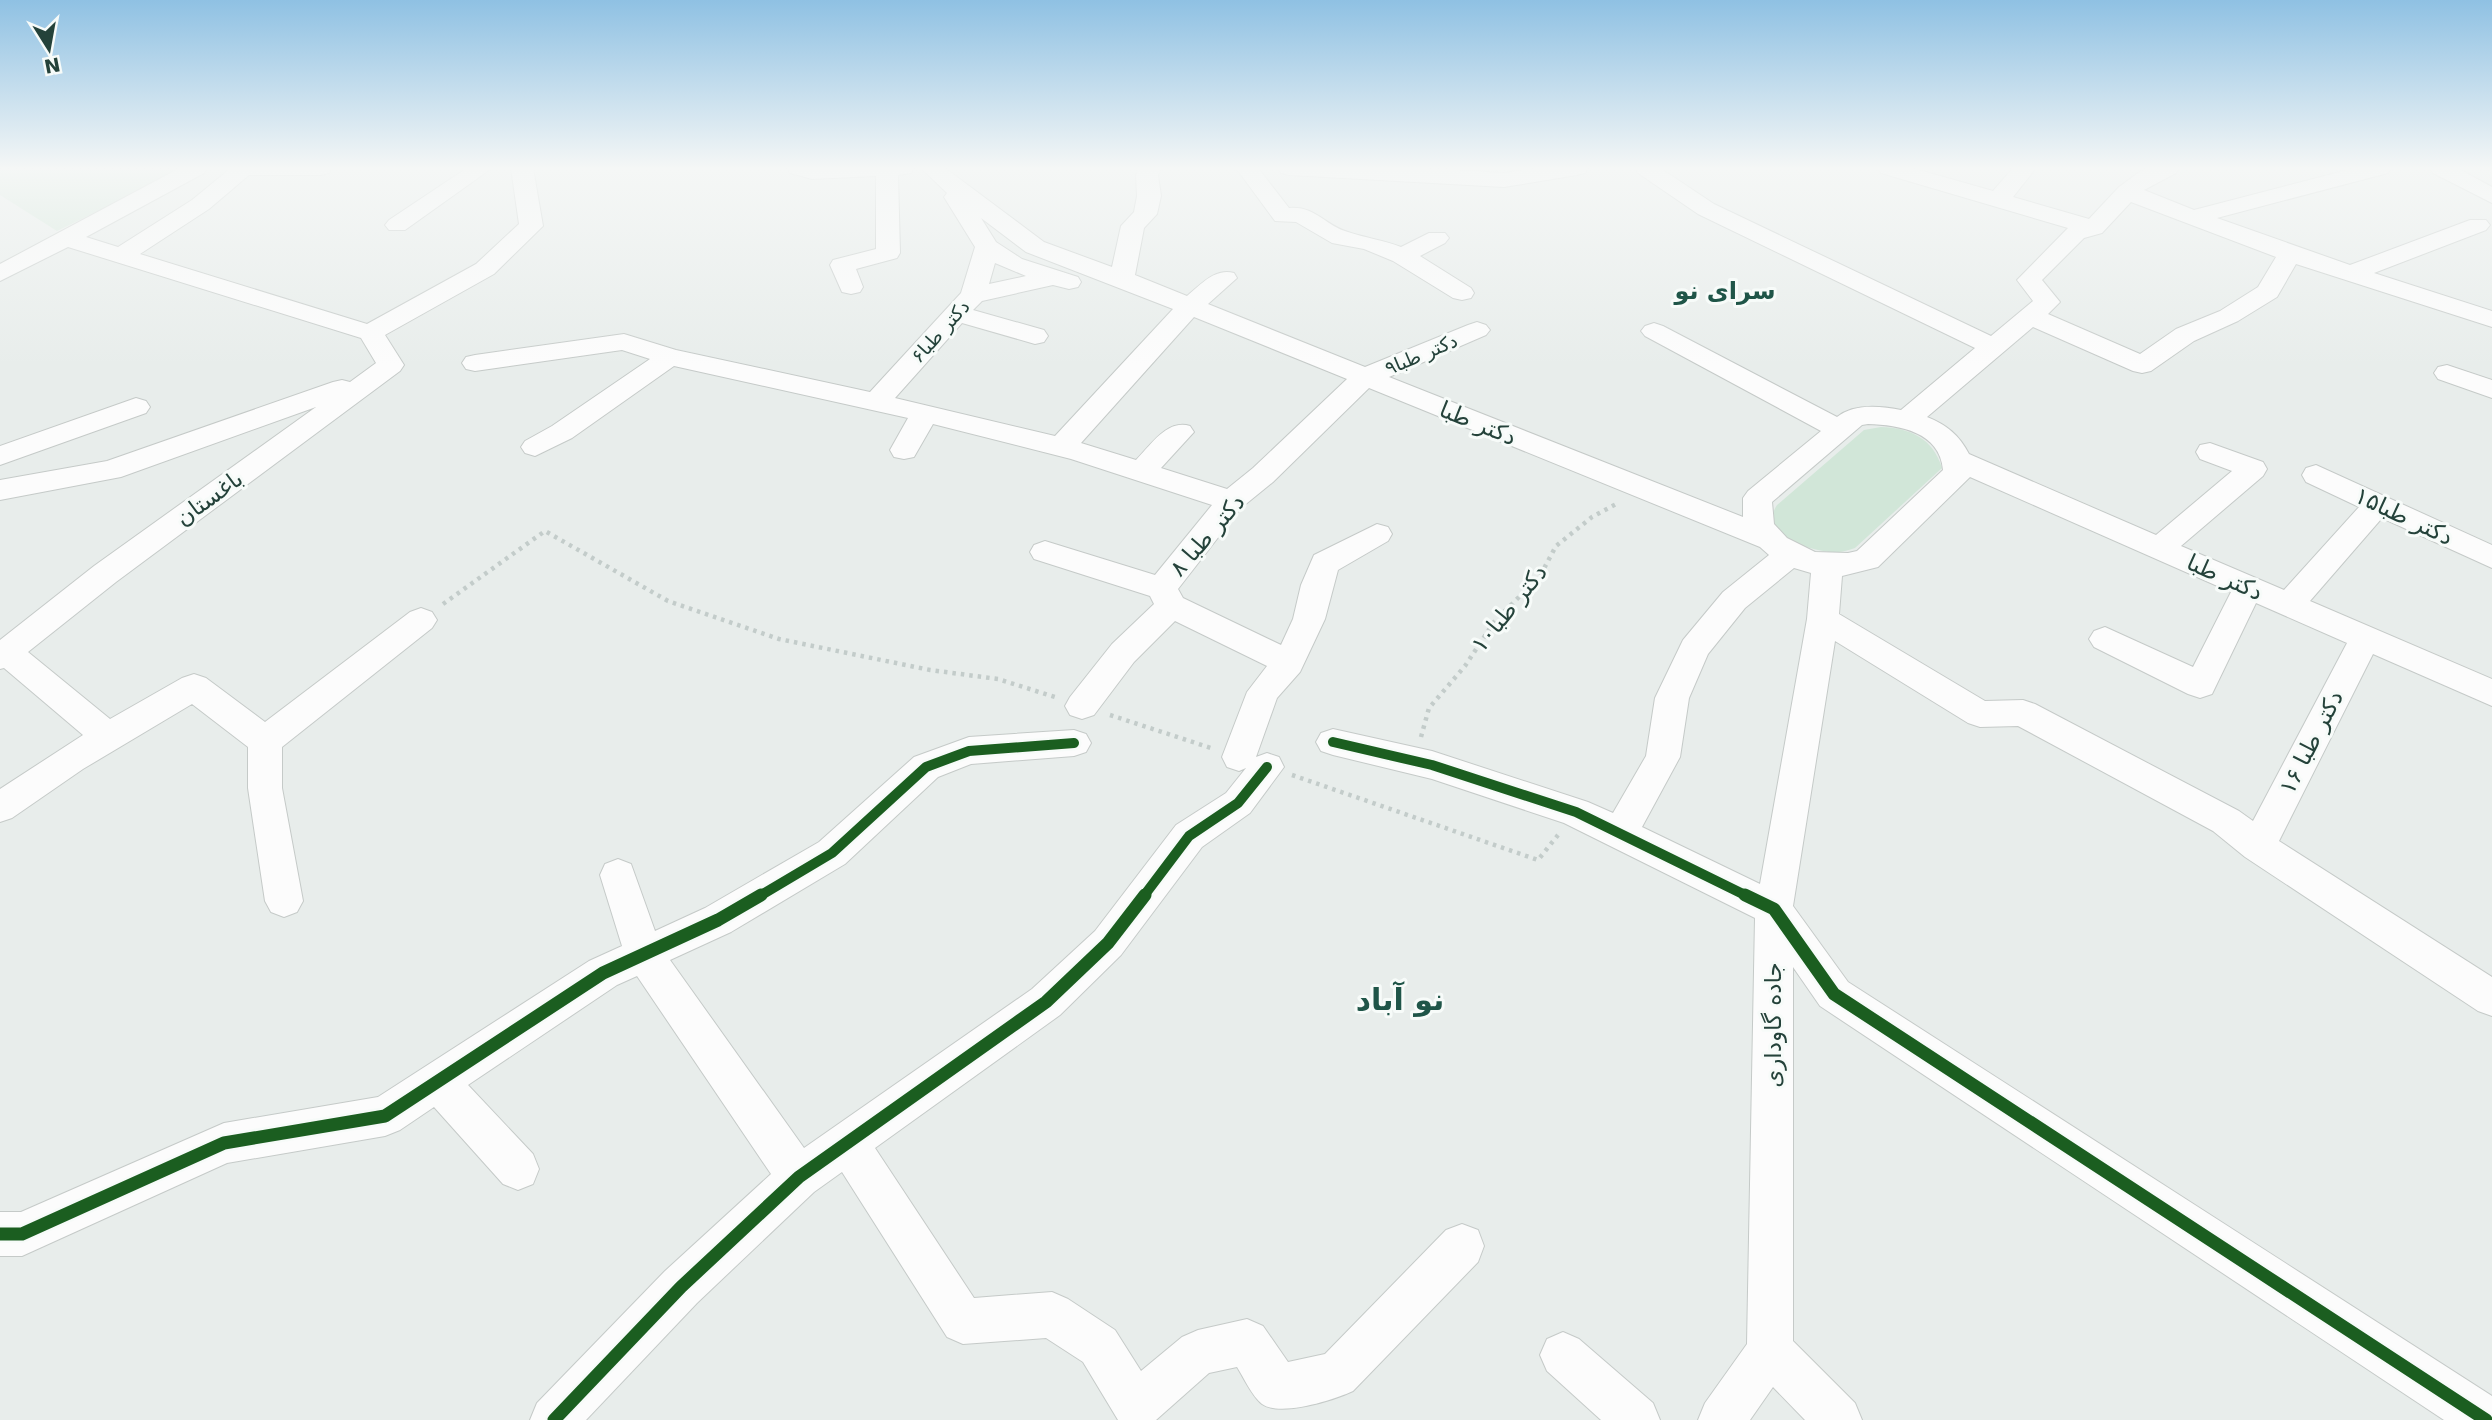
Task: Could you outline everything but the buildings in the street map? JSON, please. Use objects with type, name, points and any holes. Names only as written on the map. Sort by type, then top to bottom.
[{"type":"street","points":[[0,274],[75,234]]},
{"type":"street","points":[[120,256],[155,234]]},
{"type":"street","points":[[370,333],[485,269],[522,234]]},
{"type":"street","points":[[851,287],[842,265],[888,253],[888,234]]},
{"type":"street","name":"دکتر طبا","points":[[979,234],[987,247],[1013,264],[1052,278],[1188,308]]},
{"type":"street","name":"دکتر طبا","points":[[1018,234],[1035,247],[1122,279],[1828,565]]},
{"type":"street","points":[[1122,279],[1131,234]]},
{"type":"street","points":[[1334,234],[1340,238],[1370,243],[1402,256],[1462,293]]},
{"type":"street","points":[[1759,234],[1993,347]]},
{"type":"street","points":[[1907,419],[2047,302],[2029,280],[2075,234]]},
{"type":"street","points":[[2238,234],[2290,254],[2492,319]]},
{"type":"street","points":[[2352,273],[2454,234]]},
{"type":"street","points":[[1402,256],[1437,238]]},
{"type":"street","points":[[0,490],[111,470],[375,376],[391,365],[370,333],[67,239]]},
{"type":"street","name":"دکتر طبا۶","points":[[874,404],[965,304],[987,247]]},
{"type":"street","points":[[1013,264],[1035,247]]},
{"type":"street","points":[[2030,316],[2142,365],[2185,335],[2229,316],[2268,292],[2290,254]]},
{"type":"street","points":[[965,304],[1052,278]]},
{"type":"street","points":[[1061,447],[1188,308],[1225,278]]},
{"type":"street","points":[[965,304],[1035,336]]},
{"type":"street","name":"دکتر طبا۹","points":[[1365,377],[1477,330]]},
{"type":"street","points":[[1654,331],[1839,429]]},
{"type":"street","points":[[475,363],[624,342],[670,357],[874,404],[925,412],[1061,447],[1231,501]]},
{"type":"street","points":[[535,447],[562,432],[670,357]]},
{"type":"street","points":[[2447,373],[2492,390]]},
{"type":"street","name":"باغستان","points":[[3,654],[105,574],[375,376]]},
{"type":"street","name":"دکتر طبا ۸","points":[[1082,706],[1167,597],[1231,501],[1311,431],[1365,377]]},
{"type":"street","points":[[0,456],[136,407]]},
{"type":"street","points":[[904,450],[925,412]]},
{"type":"street","points":[[1620,833],[1663,757],[1672,698],[1695,648],[1779,547],[1756,518],[1754,511],[1758,498],[1852,419],[1868,415],[1907,419],[1941,436],[1959,461],[1958,473],[1867,559],[1849,565],[1828,565]]},
{"type":"street","points":[[1140,472],[1180,432]]},
{"type":"street","points":[[2159,548],[2253,469],[2210,452]]},
{"type":"street","name":"دکتر طبا","points":[[1959,461],[2492,693]]},
{"type":"street","name":"دکتر طبا۱۵","points":[[2316,475],[2492,557]]},
{"type":"street","points":[[2289,605],[2378,504]]},
{"type":"street","points":[[554,1420],[681,1287],[799,1177],[1046,1002],[1108,943],[1189,836],[1238,803],[1253,762],[1263,692],[1289,663],[1308,619],[1316,585],[1325,564],[1377,534]]},
{"type":"street","points":[[1045,552],[1167,597],[1289,663]]},
{"type":"street","name":"جاده گاوداری","points":[[1770,1351],[1774,909],[1823,619],[1828,565]]},
{"type":"street","points":[[2105,639],[2200,685],[2249,587]]},
{"type":"street","points":[[1823,619],[1980,714],[2023,713],[2226,821],[2258,846],[2492,997]]},
{"type":"street","points":[[265,741],[421,620]]},
{"type":"street","name":"دکتر طبا ۱۶","points":[[2258,846],[2365,638]]},
{"type":"street","points":[[3,654],[107,736]]},
{"type":"street","points":[[0,808],[39,779],[107,736],[194,687],[265,741]]},
{"type":"street","points":[[265,741],[265,788],[284,901]]},
{"type":"street","points":[[1333,742],[1414,761],[1576,812],[1774,909],[1834,994],[2486,1420]]},
{"type":"street","points":[[0,1234],[22,1234],[224,1143],[384,1116],[603,973],[718,920],[832,853],[926,767],[969,751],[1074,743]]},
{"type":"street","points":[[618,876],[644,954],[799,1177]]},
{"type":"street","points":[[437,1081],[518,1169]]},
{"type":"street","points":[[847,1143],[962,1321],[1052,1315],[1099,1346],[1136,1406],[1198,1353],[1247,1342],[1278,1387],[1337,1375],[1380,1334],[1432,1274],[1462,1246]]},
{"type":"street","points":[[1722,1420],[1770,1351],[1838,1420]]},
{"type":"street","points":[[1563,1355],[1636,1420]]},
{"type":"path","points":[[421,620],[545,531],[587,558],[668,601],[779,639],[930,670],[998,679],[1253,762],[1538,860],[1576,812]]},
{"type":"green space","points":[[1881,427],[1902,430],[1919,437],[1933,449],[1942,468],[1855,548],[1839,552],[1813,549],[1780,533],[1774,525],[1773,516],[1777,505],[1864,430]]},
{"type":"cycle path","points":[[1333,742],[1432,765],[1576,812],[1774,909],[1834,994],[2486,1420]]},
{"type":"cycle path","points":[[0,1234],[22,1234],[224,1143],[385,1116],[603,973],[718,920],[832,853],[926,767],[969,751],[1074,743]]},
{"type":"cycle path","points":[[554,1420],[681,1287],[799,1177],[1046,1002],[1108,943],[1189,836],[1238,803],[1267,767]]},
{"type":"district","name":"سرای نو","points":[[1725,291]]},
{"type":"district","name":"نو آباد","points":[[1400,999]]}]
